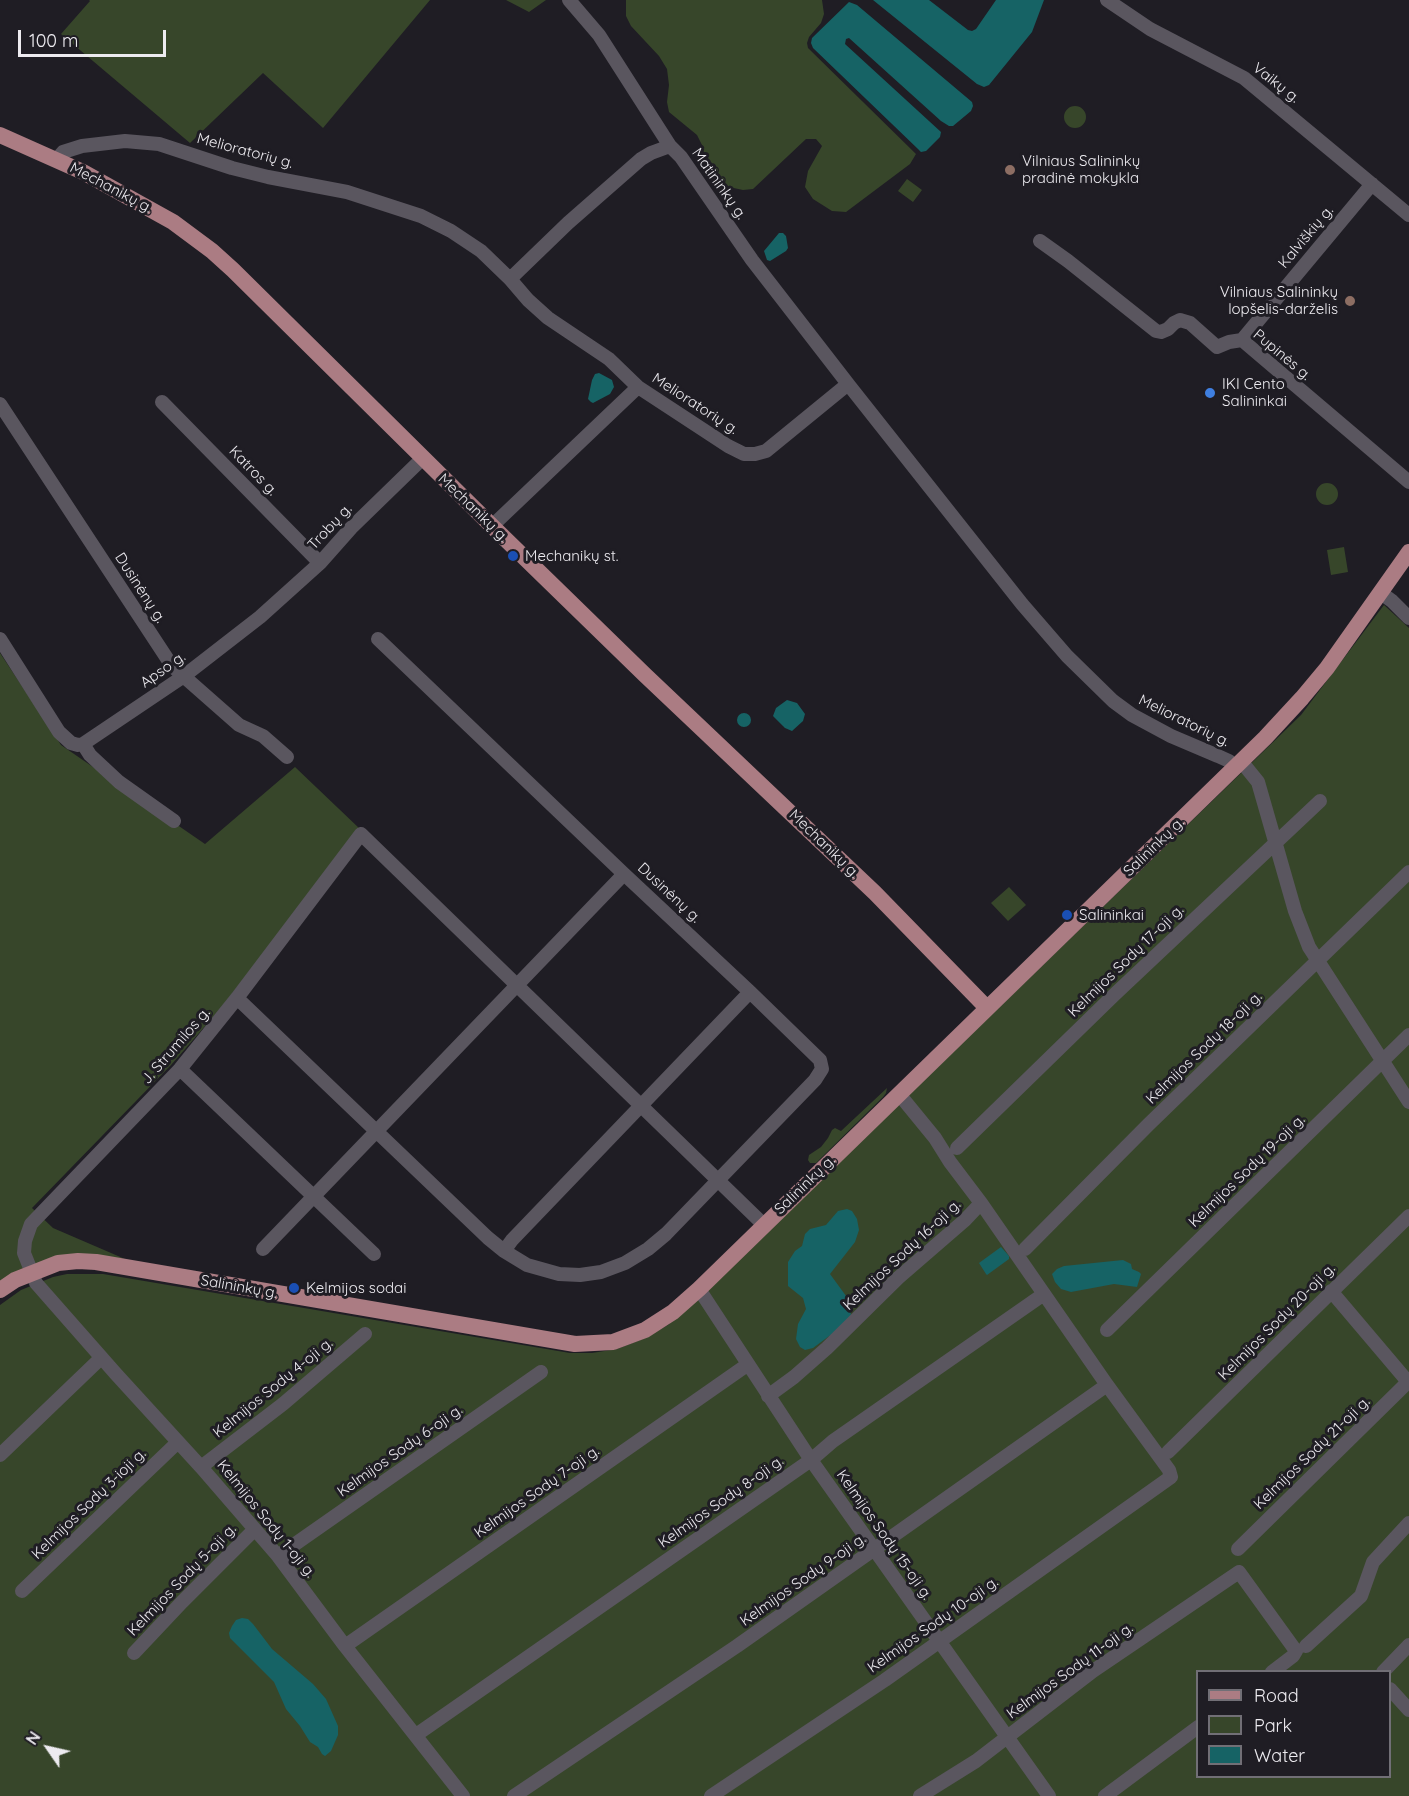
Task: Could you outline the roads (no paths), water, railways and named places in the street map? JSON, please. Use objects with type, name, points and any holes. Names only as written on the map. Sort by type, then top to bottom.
[{"type":"main road","name":"Mechanikų g.","points":[[0,135],[57,159],[124,194],[173,222],[212,251],[653,682],[875,893],[987,1008]]},
{"type":"main road","name":"Salininkų g.","points":[[0,1290],[15,1280],[58,1263],[96,1262],[575,1344],[613,1342],[645,1330],[673,1312],[699,1289],[1287,715],[1314,684],[1409,552]]},
{"type":"street","name":"Matininkų g.","points":[[569,0],[599,35],[670,146],[681,157],[752,260],[848,384]]},
{"type":"street","name":"Vaikų g.","points":[[1107,0],[1150,29],[1244,78],[1409,215]]},
{"type":"street","name":"Melioratorių g.","points":[[57,159],[63,152],[82,146],[140,141],[159,144],[232,168],[268,177],[347,192],[421,216],[451,231],[481,251],[548,318],[609,359],[638,387],[744,454],[766,451],[848,384],[1015,595],[1074,664],[1113,701],[1132,715],[1238,764]]},
{"type":"street","points":[[510,279],[641,159],[670,146]]},
{"type":"street","name":"Kalviškių g.","points":[[1242,340],[1372,184]]},
{"type":"street","name":"Pupinės g.","points":[[1040,241],[1155,331],[1161,332],[1180,320],[1190,323],[1217,347],[1242,340],[1409,482]]},
{"type":"street","points":[[492,526],[638,387]]},
{"type":"street","name":"Katros g.","points":[[162,402],[320,563]]},
{"type":"street","name":"Dusinėnų g.","points":[[0,404],[172,666],[239,725],[263,736],[287,757]]},
{"type":"street","name":"Trobų g.","points":[[260,617],[320,563],[351,528],[423,458]]},
{"type":"street","points":[[1381,593],[1409,618]]},
{"type":"street","name":"Apso g.","points":[[83,744],[184,676],[260,617]]},
{"type":"street","points":[[0,639],[59,732],[71,742],[78,745],[83,744],[90,755],[119,782],[174,821]]},
{"type":"street","name":"Dusinėnų g.","points":[[237,998],[488,1238],[527,1265],[559,1274],[580,1275],[601,1272],[625,1263],[648,1249],[666,1234],[815,1080],[822,1069],[820,1060],[750,992],[378,639]]},
{"type":"street","points":[[1238,764],[1258,782],[1302,932],[1318,961],[1409,1102]]},
{"type":"street","name":"Kelmijos Sodų 17-oji g.","points":[[957,1148],[1320,801]]},
{"type":"street","name":"J. Strumilos g.","points":[[32,1273],[24,1253],[24,1241],[31,1224],[180,1069],[237,998],[361,834],[517,986]]},
{"type":"street","name":"Kelmijos Sodų 18-oji g.","points":[[1025,1249],[1156,1116],[1409,873]]},
{"type":"street","points":[[263,1249],[624,874]]},
{"type":"street","points":[[517,986],[764,1225]]},
{"type":"street","points":[[504,1251],[750,992]]},
{"type":"street","name":"Kelmijos Sodų 19-oji g.","points":[[1107,1330],[1409,1035]]},
{"type":"street","points":[[180,1069],[374,1254]]},
{"type":"street","name":"Kelmijos Sodų 16-oji g.","points":[[768,1396],[827,1348],[898,1278],[965,1220],[981,1203],[899,1094]]},
{"type":"street","points":[[981,1203],[1107,1385]]},
{"type":"street","name":"Kelmijos Sodų 20-oji g.","points":[[1168,1452],[1409,1216]]},
{"type":"street","name":"Kelmijos Sodų 1-oji g.","points":[[32,1273],[42,1291],[278,1556],[345,1646],[463,1796]]},
{"type":"street","name":"Kelmijos Sodų 15-oji g.","points":[[699,1289],[811,1460],[1049,1796]]},
{"type":"street","points":[[1331,1291],[1409,1382]]},
{"type":"street","name":"Kelmijos Sodų 8-oji g.","points":[[416,1735],[811,1460],[833,1442],[1044,1294]]},
{"type":"street","name":"Kelmijos Sodų 4-oji g.","points":[[201,1467],[283,1404],[365,1334]]},
{"type":"street","points":[[0,1455],[101,1358]]},
{"type":"street","name":"Kelmijos Sodų 7-oji g.","points":[[345,1646],[747,1365]]},
{"type":"street","name":"Kelmijos Sodų 6-oji g.","points":[[278,1556],[541,1372]]},
{"type":"street","name":"Kelmijos Sodų 21-oji g.","points":[[1238,1549],[1409,1382]]},
{"type":"street","name":"Kelmijos Sodų 10-oji g.","points":[[711,1796],[885,1680],[1171,1477],[1165,1465],[1107,1385]]},
{"type":"street","name":"Kelmijos Sodų 9-oji g.","points":[[514,1796],[737,1646],[1107,1385]]},
{"type":"street","name":"Kelmijos Sodų 3-ioji g.","points":[[22,1590],[178,1442]]},
{"type":"street","points":[[1273,1670],[1293,1656],[1361,1596],[1373,1562],[1409,1523]]},
{"type":"street","name":"Kelmijos Sodų 5-oji g.","points":[[134,1653],[254,1530]]},
{"type":"street","name":"Kelmijos Sodų 11-oji g.","points":[[920,1796],[976,1761],[1093,1671],[1239,1572],[1301,1649]]},
{"type":"street","points":[[1384,1670],[1409,1645]]},
{"type":"street","points":[[1391,1691],[1409,1710]]},
{"type":"street","points":[[1105,1796],[1196,1728]]},
{"type":"water","points":[[873,0],[929,0],[972,31],[976,29],[996,0],[1044,0],[1032,32],[989,85],[984,87],[977,84]]},
{"type":"water","points":[[849,2],[857,5],[972,102],[971,111],[953,126],[949,126],[849,38],[846,39],[845,44],[941,132],[940,137],[926,151],[921,152],[813,48],[812,38]]},
{"type":"water","points":[[779,233],[786,236],[788,248],[770,261],[767,260],[764,251]]},
{"type":"water","points":[[599,373],[612,380],[614,387],[610,394],[593,403],[588,399],[592,380],[595,374]]},
{"type":"water","points":[[787,700],[797,703],[805,714],[803,721],[792,731],[785,728],[773,716],[776,708]]},
{"type":"water","points":[[744,713],[749,715],[751,720],[749,725],[744,727],[739,725],[737,720],[739,715]]},
{"type":"water","points":[[847,1209],[852,1211],[857,1219],[859,1230],[855,1242],[830,1274],[849,1300],[851,1316],[844,1325],[813,1348],[805,1350],[800,1347],[796,1339],[798,1324],[806,1309],[803,1298],[788,1286],[788,1262],[795,1251],[802,1246],[805,1234],[810,1229],[826,1225],[838,1211]]},
{"type":"water","points":[[1001,1247],[1009,1259],[987,1275],[979,1263]]},
{"type":"water","points":[[1123,1260],[1141,1274],[1137,1287],[1114,1284],[1071,1292],[1061,1289],[1052,1274],[1064,1266]]},
{"type":"water","points":[[248,1619],[272,1649],[313,1684],[326,1699],[338,1726],[338,1735],[331,1751],[325,1756],[318,1747],[310,1742],[286,1709],[274,1682],[230,1638],[229,1633],[232,1626],[236,1620]]},
{"type":"place","name":"Vilniaus Salininkų pradinė mokykla","points":[[1010,170]]},
{"type":"place","name":"Vilniaus Salininkų lopšelis-darželis","points":[[1350,301]]},
{"type":"place","name":"IKI Cento Salininkai","points":[[1210,393]]},
{"type":"place","name":"Mechanikų st.","points":[[513,556]]},
{"type":"place","name":"Salininkai","points":[[1067,915]]},
{"type":"place","name":"Kelmijos sodai","points":[[294,1288]]}]
